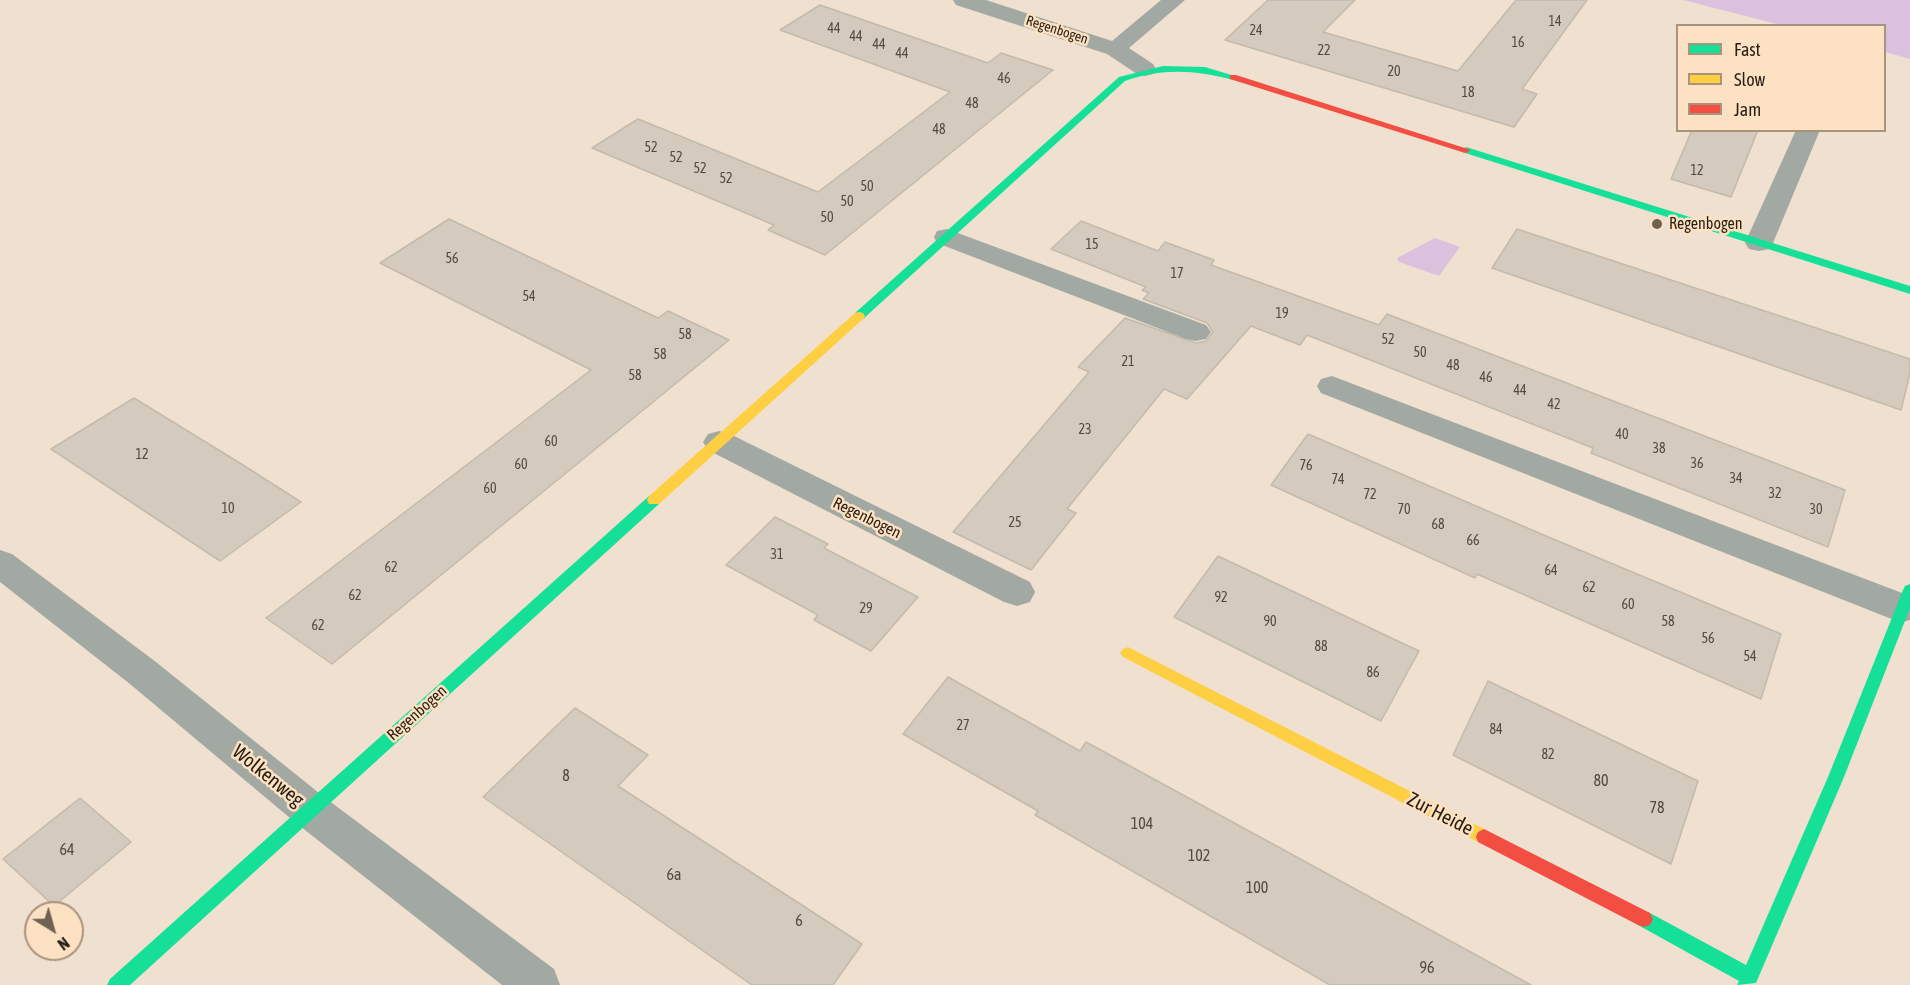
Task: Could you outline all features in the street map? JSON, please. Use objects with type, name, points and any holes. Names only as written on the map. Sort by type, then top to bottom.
[{"type":"street","name":"Regenbogen","points":[[964,0],[1115,49],[1145,69]]},
{"type":"street","points":[[1115,49],[1174,0]]},
{"type":"street","name":"Regenbogen","points":[[116,985],[1122,80],[1145,69],[1181,66],[1214,71],[1910,290]]},
{"type":"street","points":[[1759,243],[1807,132]]},
{"type":"street","points":[[947,237],[1196,332]]},
{"type":"street","name":"Zur Heide","points":[[1128,653],[1685,940],[1748,981],[1836,777],[1906,599],[1332,386]]},
{"type":"street","name":"Regenbogen","points":[[719,442],[1017,592]]},
{"type":"street","name":"Wolkenweg","points":[[0,563],[143,673],[309,810],[538,985]]},
{"type":"shaded area","points":[[1683,0],[1910,0],[1910,59],[1886,52],[1886,24],[1777,24]]},
{"type":"shaded area","points":[[1435,238],[1460,247],[1439,276],[1399,262],[1397,258]]},
{"type":"building","points":[[1268,0],[1355,0],[1323,32],[1458,71],[1516,0],[1587,0],[1522,89],[1537,94],[1514,127],[1225,40]]},
{"type":"building","points":[[820,5],[988,63],[1001,53],[1053,70],[825,255],[768,230],[774,225],[592,148],[638,119],[818,192],[950,92],[780,30]]},
{"type":"building","points":[[1691,132],[1757,132],[1731,197],[1671,179]]},
{"type":"building","points":[[449,219],[658,318],[668,311],[729,340],[332,664],[266,618],[591,370],[380,263]]},
{"type":"building","points":[[1081,221],[1158,251],[1165,242],[1214,260],[1211,265],[1379,325],[1387,314],[1845,490],[1828,547],[1591,453],[1593,448],[1307,335],[1300,345],[1251,326],[1187,399],[1164,389],[1067,509],[1076,513],[1031,570],[953,532],[1089,372],[1078,367],[1125,318],[1196,343],[1206,341],[1213,332],[1207,323],[1143,299],[1149,293],[1142,290],[1146,287],[1051,249]]},
{"type":"building","points":[[1517,229],[1910,359],[1910,373],[1901,410],[1492,268]]},
{"type":"building","points":[[134,398],[301,502],[220,561],[51,449]]},
{"type":"building","points":[[1308,434],[1781,634],[1761,699],[1477,574],[1475,578],[1271,485]]},
{"type":"building","points":[[775,517],[828,544],[824,548],[918,597],[871,651],[814,620],[818,615],[726,565]]},
{"type":"building","points":[[1218,556],[1419,651],[1381,721],[1174,617]]},
{"type":"building","points":[[948,677],[1080,751],[1086,742],[1531,985],[1330,985],[1035,815],[1038,811],[903,734]]},
{"type":"building","points":[[1488,681],[1698,781],[1671,864],[1453,755]]},
{"type":"building","points":[[575,708],[648,755],[618,786],[862,944],[833,985],[752,985],[483,797]]},
{"type":"building","points":[[80,798],[131,842],[60,901],[49,901],[3,859]]},
{"type":"traffic: fast","points":[[859,316],[1122,79],[1150,71],[1177,68],[1205,70],[1233,77]]},
{"type":"traffic: fast","points":[[1466,150],[1910,290]]},
{"type":"traffic: fast","points":[[116,985],[654,500]]},
{"type":"traffic: fast","points":[[1746,985],[1836,777],[1910,590]]},
{"type":"traffic: fast","points":[[1644,919],[1750,977]]},
{"type":"traffic: slow","points":[[654,500],[859,316]]},
{"type":"traffic: slow","points":[[1128,653],[1484,837]]},
{"type":"traffic: jam","points":[[1233,77],[1466,150]]},
{"type":"traffic: jam","points":[[1484,837],[1644,919]]},
{"type":"place","name":"Regenbogen","points":[[1657,224]]}]
